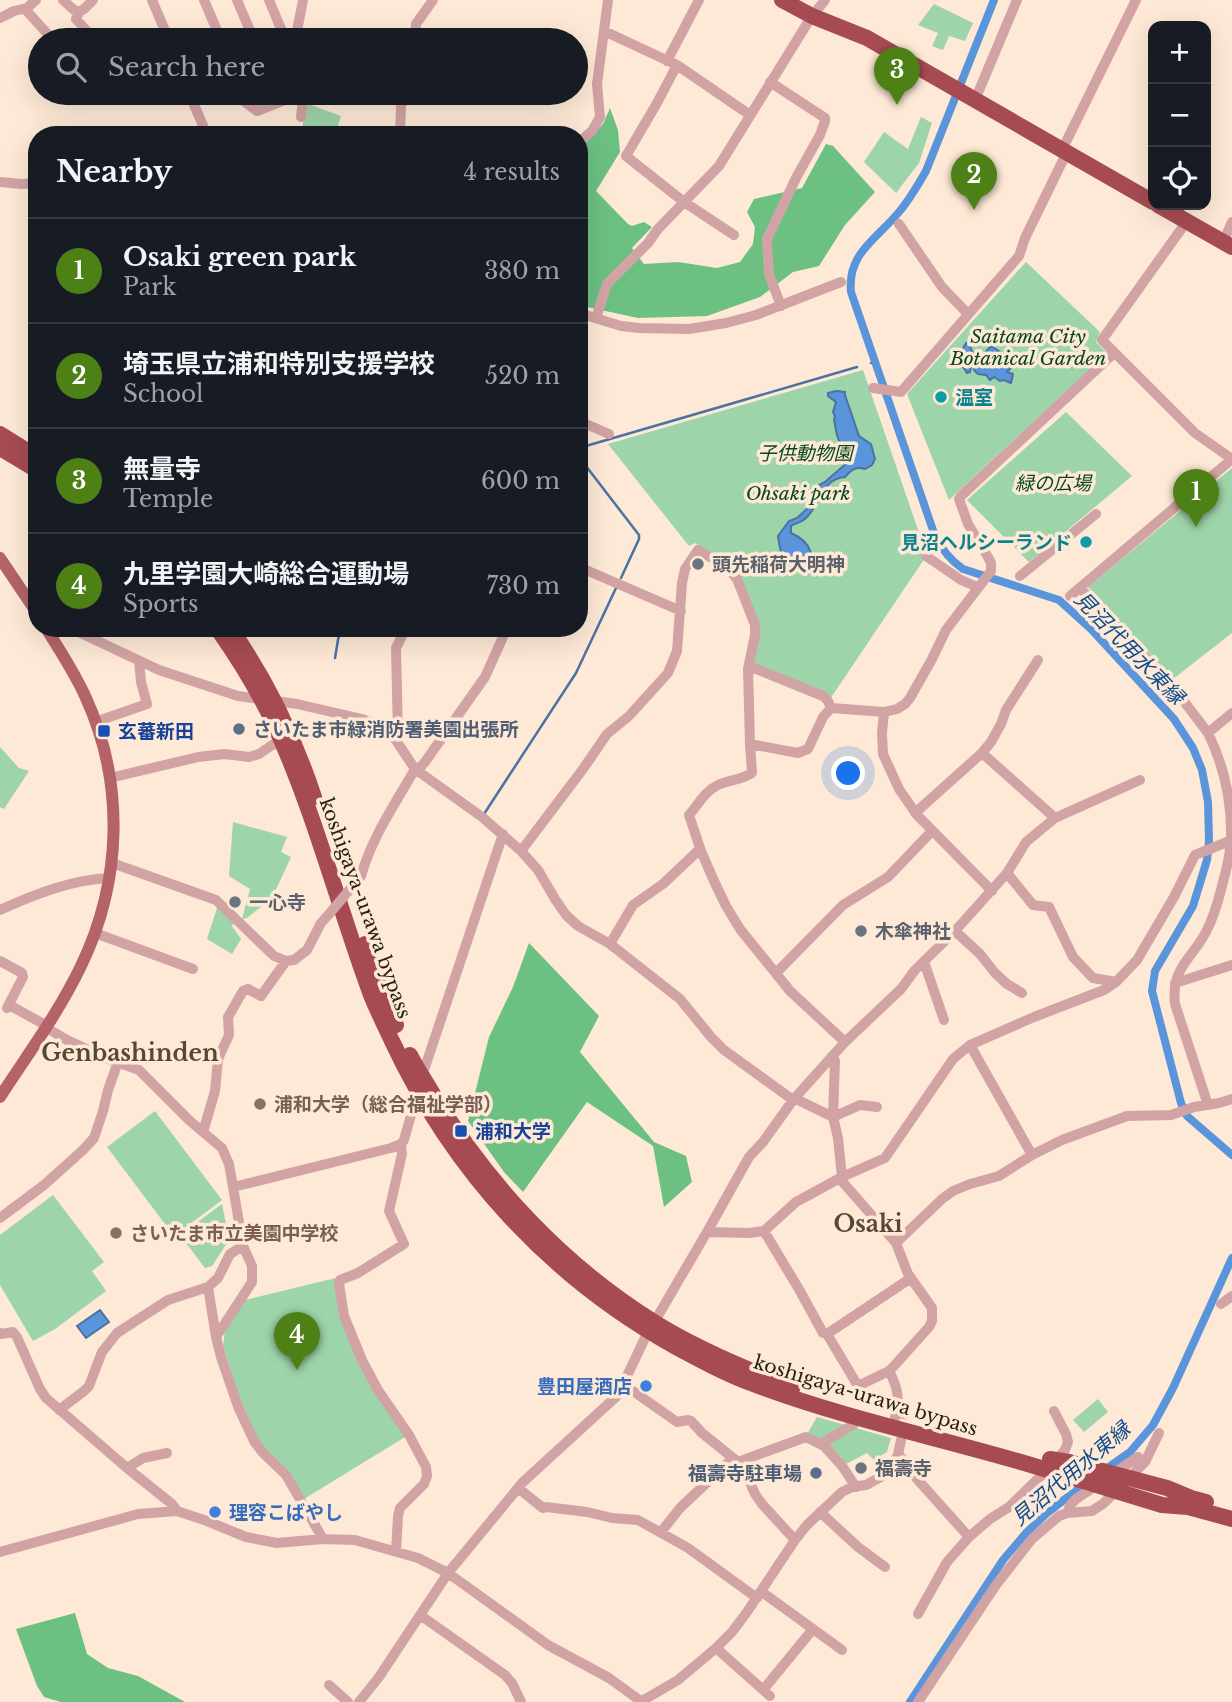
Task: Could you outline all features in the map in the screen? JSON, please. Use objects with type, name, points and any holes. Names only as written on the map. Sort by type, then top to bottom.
[{"type":"highway","points":[[782,0],[867,38],[1148,199]]},
{"type":"highway","points":[[1167,210],[1228,245]]},
{"type":"highway","points":[[0,434],[28,451]]},
{"type":"highway","points":[[0,448],[28,465]]},
{"type":"highway","name":"koshigaya-urawa bypass","points":[[223,637],[252,681],[285,722],[394,1021],[420,1084]]},
{"type":"highway","name":"koshigaya-urawa bypass","points":[[237,637],[246,650],[268,701],[372,997],[405,1068],[518,1209],[579,1267],[652,1327],[789,1386],[899,1423],[1048,1464]]},
{"type":"highway","points":[[1048,1464],[1069,1462],[1167,1488],[1191,1498],[1232,1509]]},
{"type":"highway","points":[[1048,1464],[1162,1505],[1188,1507],[1232,1519]]},
{"type":"main road","points":[[0,558],[28,600]]},
{"type":"main road","points":[[0,1097],[81,968],[95,933],[112,863],[114,813],[110,778],[96,722],[77,679],[52,637]]},
{"type":"street","points":[[0,18],[24,9],[36,0]]},
{"type":"street","points":[[63,0],[75,12],[84,10],[93,0]]},
{"type":"street","points":[[152,0],[164,28]]},
{"type":"street","points":[[204,0],[216,28]]},
{"type":"street","points":[[237,0],[249,28]]},
{"type":"street","points":[[269,0],[276,28]]},
{"type":"street","points":[[298,28],[303,0]]},
{"type":"street","points":[[416,28],[433,0]]},
{"type":"street","points":[[588,134],[600,117],[597,84],[608,0]]},
{"type":"street","points":[[699,0],[657,103],[626,156],[684,202],[734,235]]},
{"type":"street","points":[[596,318],[607,284],[719,166],[824,0]]},
{"type":"street","points":[[963,93],[1017,0]]},
{"type":"street","points":[[873,388],[901,392],[1018,256],[1136,0]]},
{"type":"street","points":[[24,9],[42,28]]},
{"type":"street","points":[[79,12],[76,19],[84,28]]},
{"type":"street","points":[[604,31],[672,63],[750,115]]},
{"type":"street","points":[[770,82],[825,118],[820,135],[797,176],[768,239],[769,274],[780,306]]},
{"type":"street","points":[[194,105],[203,126]]},
{"type":"street","points":[[249,105],[257,111],[266,105]]},
{"type":"street","points":[[301,117],[302,105]]},
{"type":"street","points":[[400,126],[402,105]]},
{"type":"street","points":[[0,182],[28,184]]},
{"type":"street","points":[[1070,596],[1232,459],[1195,433],[1102,340],[1187,221]]},
{"type":"street","points":[[1228,245],[1232,222]]},
{"type":"street","points":[[899,224],[942,287],[968,314]]},
{"type":"street","points":[[588,316],[630,327],[689,329],[756,315],[841,282]]},
{"type":"street","points":[[831,708],[884,712],[897,709],[910,698],[946,630],[991,567],[968,524],[961,496],[1114,353]]},
{"type":"street","points":[[588,425],[609,434]]},
{"type":"street","points":[[1020,576],[1096,513]]},
{"type":"street","points":[[521,851],[607,734],[629,716],[668,673],[677,651],[685,569],[698,550],[727,567],[737,579],[755,625],[749,666],[752,773],[711,789],[690,815],[700,849],[726,906],[740,929],[790,991],[845,1042]]},
{"type":"street","points":[[926,556],[961,580],[978,585]]},
{"type":"street","points":[[588,571],[681,611]]},
{"type":"street","points":[[1080,588],[1170,683],[1208,733],[1230,798],[1232,840],[1213,918],[1173,989],[1175,1004],[1208,1105]]},
{"type":"street","points":[[88,637],[159,670],[238,696],[297,704],[375,724],[395,739],[416,770],[482,817],[521,851],[538,870],[566,915],[578,926],[610,944],[680,999],[724,1050],[793,1100],[799,1100],[833,1117]]},
{"type":"street","points":[[395,739],[398,734],[396,648],[402,637]]},
{"type":"street","points":[[112,863],[216,900],[274,956],[286,961],[294,960],[307,950],[321,923],[361,876],[374,840],[416,770],[425,762],[480,685],[503,637]]},
{"type":"street","points":[[915,813],[982,753],[1038,660]]},
{"type":"street","points":[[96,722],[147,704],[139,662]]},
{"type":"street","points":[[749,666],[822,696],[831,708]]},
{"type":"street","points":[[750,744],[804,752],[823,717],[831,708]]},
{"type":"street","points":[[884,712],[883,754],[899,789],[915,813],[992,891]]},
{"type":"street","points":[[1208,733],[1232,713]]},
{"type":"street","points":[[110,778],[198,757],[225,754],[249,757],[282,743]]},
{"type":"street","points":[[982,753],[1055,818]]},
{"type":"street","points":[[359,1702],[449,1573],[519,1488],[618,1395],[652,1327],[749,1157],[793,1100],[831,1056],[901,989],[923,962],[992,891],[1026,842],[1055,818],[1140,780]]},
{"type":"street","points":[[776,973],[843,905],[888,877],[932,831]]},
{"type":"street","points":[[233,1187],[391,1149],[404,1140],[503,834]]},
{"type":"street","points":[[707,1232],[749,1234],[764,1231],[796,1202],[885,1158],[953,1059],[970,1045],[1104,990],[1116,982],[1137,960],[1195,855],[1232,840]]},
{"type":"street","points":[[610,944],[633,905],[663,884],[700,849]]},
{"type":"street","points":[[1007,873],[1033,905],[1049,907],[1073,957],[1093,978],[1116,982]]},
{"type":"street","points":[[0,910],[26,898],[84,880],[110,878]]},
{"type":"street","points":[[955,930],[995,973],[1022,993]]},
{"type":"street","points":[[95,933],[193,969]]},
{"type":"street","points":[[0,961],[22,973],[23,977],[8,1007],[86,1049],[139,1070],[190,1121],[222,1148],[229,1164],[243,1246],[252,1266],[252,1282],[216,1337]]},
{"type":"street","points":[[203,1132],[215,1091],[218,1059],[229,1035],[228,1017],[243,991],[248,989],[261,996],[286,961]]},
{"type":"street","points":[[923,962],[944,1020]]},
{"type":"street","points":[[1175,983],[1232,965]]},
{"type":"street","points":[[970,1045],[1032,1155]]},
{"type":"street","points":[[764,1231],[823,1333],[827,1334],[858,1386],[891,1368],[929,1327],[932,1308],[911,1278],[896,1243],[841,1178],[838,1138],[833,1117],[835,1061],[831,1056]]},
{"type":"street","points":[[0,1217],[44,1185],[94,1138],[118,1062]]},
{"type":"street","points":[[896,1243],[953,1191],[999,1176],[1062,1140],[1127,1116],[1171,1115],[1232,1098]]},
{"type":"street","points":[[833,1117],[860,1105],[877,1107]]},
{"type":"street","points":[[396,1551],[400,1508],[424,1484],[426,1467],[409,1435],[377,1390],[362,1360],[344,1316],[339,1283],[404,1244],[389,1211],[402,1154],[401,1143]]},
{"type":"street","points":[[59,1410],[89,1386],[102,1352],[117,1333],[156,1306],[208,1287],[218,1278],[230,1254],[243,1246]]},
{"type":"street","points":[[827,1334],[911,1278]]},
{"type":"street","points":[[208,1287],[221,1357],[239,1409],[254,1441],[286,1475],[323,1539]]},
{"type":"street","points":[[1221,1304],[1232,1296]]},
{"type":"street","points":[[0,1333],[13,1332],[46,1398],[177,1511]]},
{"type":"street","points":[[0,1552],[138,1514],[177,1511],[246,1536],[276,1543],[323,1539],[355,1540],[418,1558],[449,1573],[548,1644],[608,1678],[636,1701],[678,1680],[732,1632],[795,1540],[842,1492],[886,1474],[898,1455],[898,1396],[891,1368]]},
{"type":"street","points":[[623,1384],[677,1422],[691,1421],[735,1460],[745,1471],[762,1504],[795,1540]]},
{"type":"street","points":[[918,1614],[947,1562],[969,1537],[1009,1507],[1048,1464],[1065,1450],[1068,1442],[1066,1434],[1054,1411]]},
{"type":"street","points":[[861,1486],[887,1463],[899,1423]]},
{"type":"street","points":[[821,1444],[854,1424]]},
{"type":"street","points":[[918,1702],[1018,1555],[1059,1516],[1092,1511],[1104,1503],[1145,1462],[1159,1433]]},
{"type":"street","points":[[661,1532],[680,1508],[735,1460],[806,1437],[824,1446],[861,1486]]},
{"type":"street","points":[[127,1468],[143,1458],[167,1453]]},
{"type":"street","points":[[898,1455],[969,1537]]},
{"type":"street","points":[[1067,1513],[1076,1499],[1138,1457]]},
{"type":"street","points":[[1048,1464],[1060,1465],[1076,1459],[1106,1466],[1115,1473]]},
{"type":"street","points":[[519,1488],[543,1508],[638,1520],[661,1532],[842,1650]]},
{"type":"street","points":[[820,1512],[858,1547],[885,1567]]},
{"type":"street","points":[[420,1615],[505,1675],[521,1702]]},
{"type":"street","points":[[716,1648],[766,1693],[813,1629]]},
{"type":"street","points":[[329,1685],[348,1702]]},
{"type":"green space","points":[[934,4],[973,23],[965,41],[949,36],[943,50],[932,46],[938,33],[918,25]]},
{"type":"green space","points":[[308,105],[341,116],[338,126],[303,126]]},
{"type":"green space","points":[[610,108],[618,130],[620,152],[596,191],[628,224],[632,226],[644,222],[652,227],[632,248],[644,264],[678,262],[717,268],[740,262],[753,244],[755,227],[747,212],[754,199],[802,188],[826,144],[833,146],[875,192],[845,225],[819,266],[793,272],[760,297],[707,316],[638,318],[588,307],[588,140],[603,124]]},
{"type":"green space","points":[[921,117],[932,123],[919,163],[896,193],[864,162],[884,132],[908,149]]},
{"type":"green space","name":"Saitama City Botanical Garden","points":[[1026,262],[1100,332],[1096,342],[1107,353],[949,500],[907,394]]},
{"type":"green space","name":"Ohsaki park","points":[[863,370],[926,553],[830,699],[752,662],[757,634],[729,565],[695,543],[689,546],[608,444]]},
{"type":"green space","name":"緑の広場","points":[[1066,412],[1132,476],[1029,562],[967,500]]},
{"type":"green space","points":[[1232,468],[1232,633],[1173,679],[1088,587]]},
{"type":"green space","points":[[0,747],[19,768],[29,771],[4,809],[0,807]]},
{"type":"green space","points":[[233,822],[287,837],[281,852],[291,857],[272,898],[242,919],[250,889],[229,876]]},
{"type":"green space","points":[[218,905],[235,920],[232,926],[241,939],[232,954],[207,939]]},
{"type":"green space","points":[[529,943],[599,1016],[580,1052],[654,1142],[686,1156],[692,1182],[664,1207],[653,1146],[587,1102],[523,1192],[504,1172],[468,1121],[489,1037],[513,987]]},
{"type":"green space","points":[[155,1111],[222,1200],[174,1236],[107,1147]]},
{"type":"green space","points":[[53,1195],[104,1262],[92,1271],[106,1291],[55,1329],[33,1341],[0,1285],[0,1235]]},
{"type":"green space","points":[[222,1204],[229,1240],[212,1266],[205,1268],[180,1235]]},
{"type":"green space","points":[[336,1278],[339,1317],[405,1437],[304,1499],[258,1441],[240,1399],[223,1346],[225,1331],[245,1300]]},
{"type":"green space","points":[[1098,1399],[1108,1412],[1084,1432],[1073,1420]]},
{"type":"green space","points":[[817,1417],[891,1438],[887,1452],[874,1460],[867,1453],[844,1465],[807,1434]]},
{"type":"green space","points":[[75,1613],[87,1654],[108,1668],[138,1676],[185,1702],[61,1702],[44,1697],[37,1686],[16,1629]]},
{"type":"water","points":[[969,342],[972,352],[983,355],[991,346],[1008,357],[1011,368],[1007,372],[1013,374],[1011,383],[994,377],[990,380],[986,375],[978,374],[974,370],[974,363],[967,373],[960,362],[964,357],[962,350]]},
{"type":"water","points":[[845,392],[859,436],[871,444],[875,459],[872,465],[865,469],[854,469],[845,477],[831,482],[806,518],[791,526],[791,533],[803,540],[810,550],[810,561],[802,572],[785,561],[778,536],[789,521],[808,508],[819,485],[848,462],[836,431],[833,412],[836,402],[828,396],[828,393]]},
{"type":"water","points":[[100,1310],[109,1322],[86,1338],[77,1326]]},
{"type":"waterway","name":"見沼代用水東縁","points":[[994,0],[926,171],[903,207],[859,257],[851,278],[851,292],[935,536],[944,550],[963,569],[1059,600],[1091,629],[1174,719],[1193,748],[1202,770],[1208,802],[1207,860],[1193,906],[1155,971],[1152,991],[1181,1103],[1187,1116],[1232,1155]]},
{"type":"waterway","name":"見沼代用水東縁","points":[[871,363],[875,362]]},
{"type":"waterway","points":[[588,445],[857,367]]},
{"type":"waterway","points":[[588,469],[639,535],[621,578]]},
{"type":"waterway","points":[[484,814],[576,673],[616,588]]},
{"type":"waterway","points":[[335,658],[338,637]]},
{"type":"waterway","name":"見沼代用水東縁","points":[[1103,1471],[1130,1452],[1153,1425],[1173,1388],[1232,1258]]},
{"type":"waterway","name":"見沼代用水東縁","points":[[910,1702],[1003,1560],[1047,1513],[1086,1483]]},
{"type":"tunnel","points":[[901,1434],[903,1408]]},
{"type":"place","name":"無量寺","points":[[897,105]]},
{"type":"place","name":"埼玉県立浦和特別支援学校","points":[[974,210]]},
{"type":"place","name":"温室","points":[[941,397]]},
{"type":"place","name":"Osaki green park","points":[[1196,527]]},
{"type":"place","name":"見沼ヘルシーランド","points":[[1086,542]]},
{"type":"place","name":"頭先稲荷大明神","points":[[698,564]]},
{"type":"place","name":"さいたま市緑消防署美園出張所","points":[[239,729]]},
{"type":"place","name":"玄蕃新田","points":[[104,731]]},
{"type":"place","name":"一心寺","points":[[235,902]]},
{"type":"place","name":"木傘神社","points":[[861,931]]},
{"type":"place","name":"浦和大学（総合福祉学部）","points":[[260,1104]]},
{"type":"place","name":"浦和大学","points":[[461,1131]]},
{"type":"place","name":"さいたま市立美園中学校","points":[[116,1233]]},
{"type":"place","name":"九里学園大崎総合運動場","points":[[297,1370]]},
{"type":"place","name":"豊田屋酒店","points":[[646,1386]]},
{"type":"place","name":"福壽寺","points":[[861,1468]]},
{"type":"place","name":"福壽寺駐車場","points":[[816,1473]]},
{"type":"place","name":"理容こばやし","points":[[215,1512]]},
{"type":"district","name":"Genbashinden","points":[[130,1053]]},
{"type":"district","name":"Osaki","points":[[868,1224]]},
{"type":"park label","name":"子供動物園","points":[[805,453]]}]
